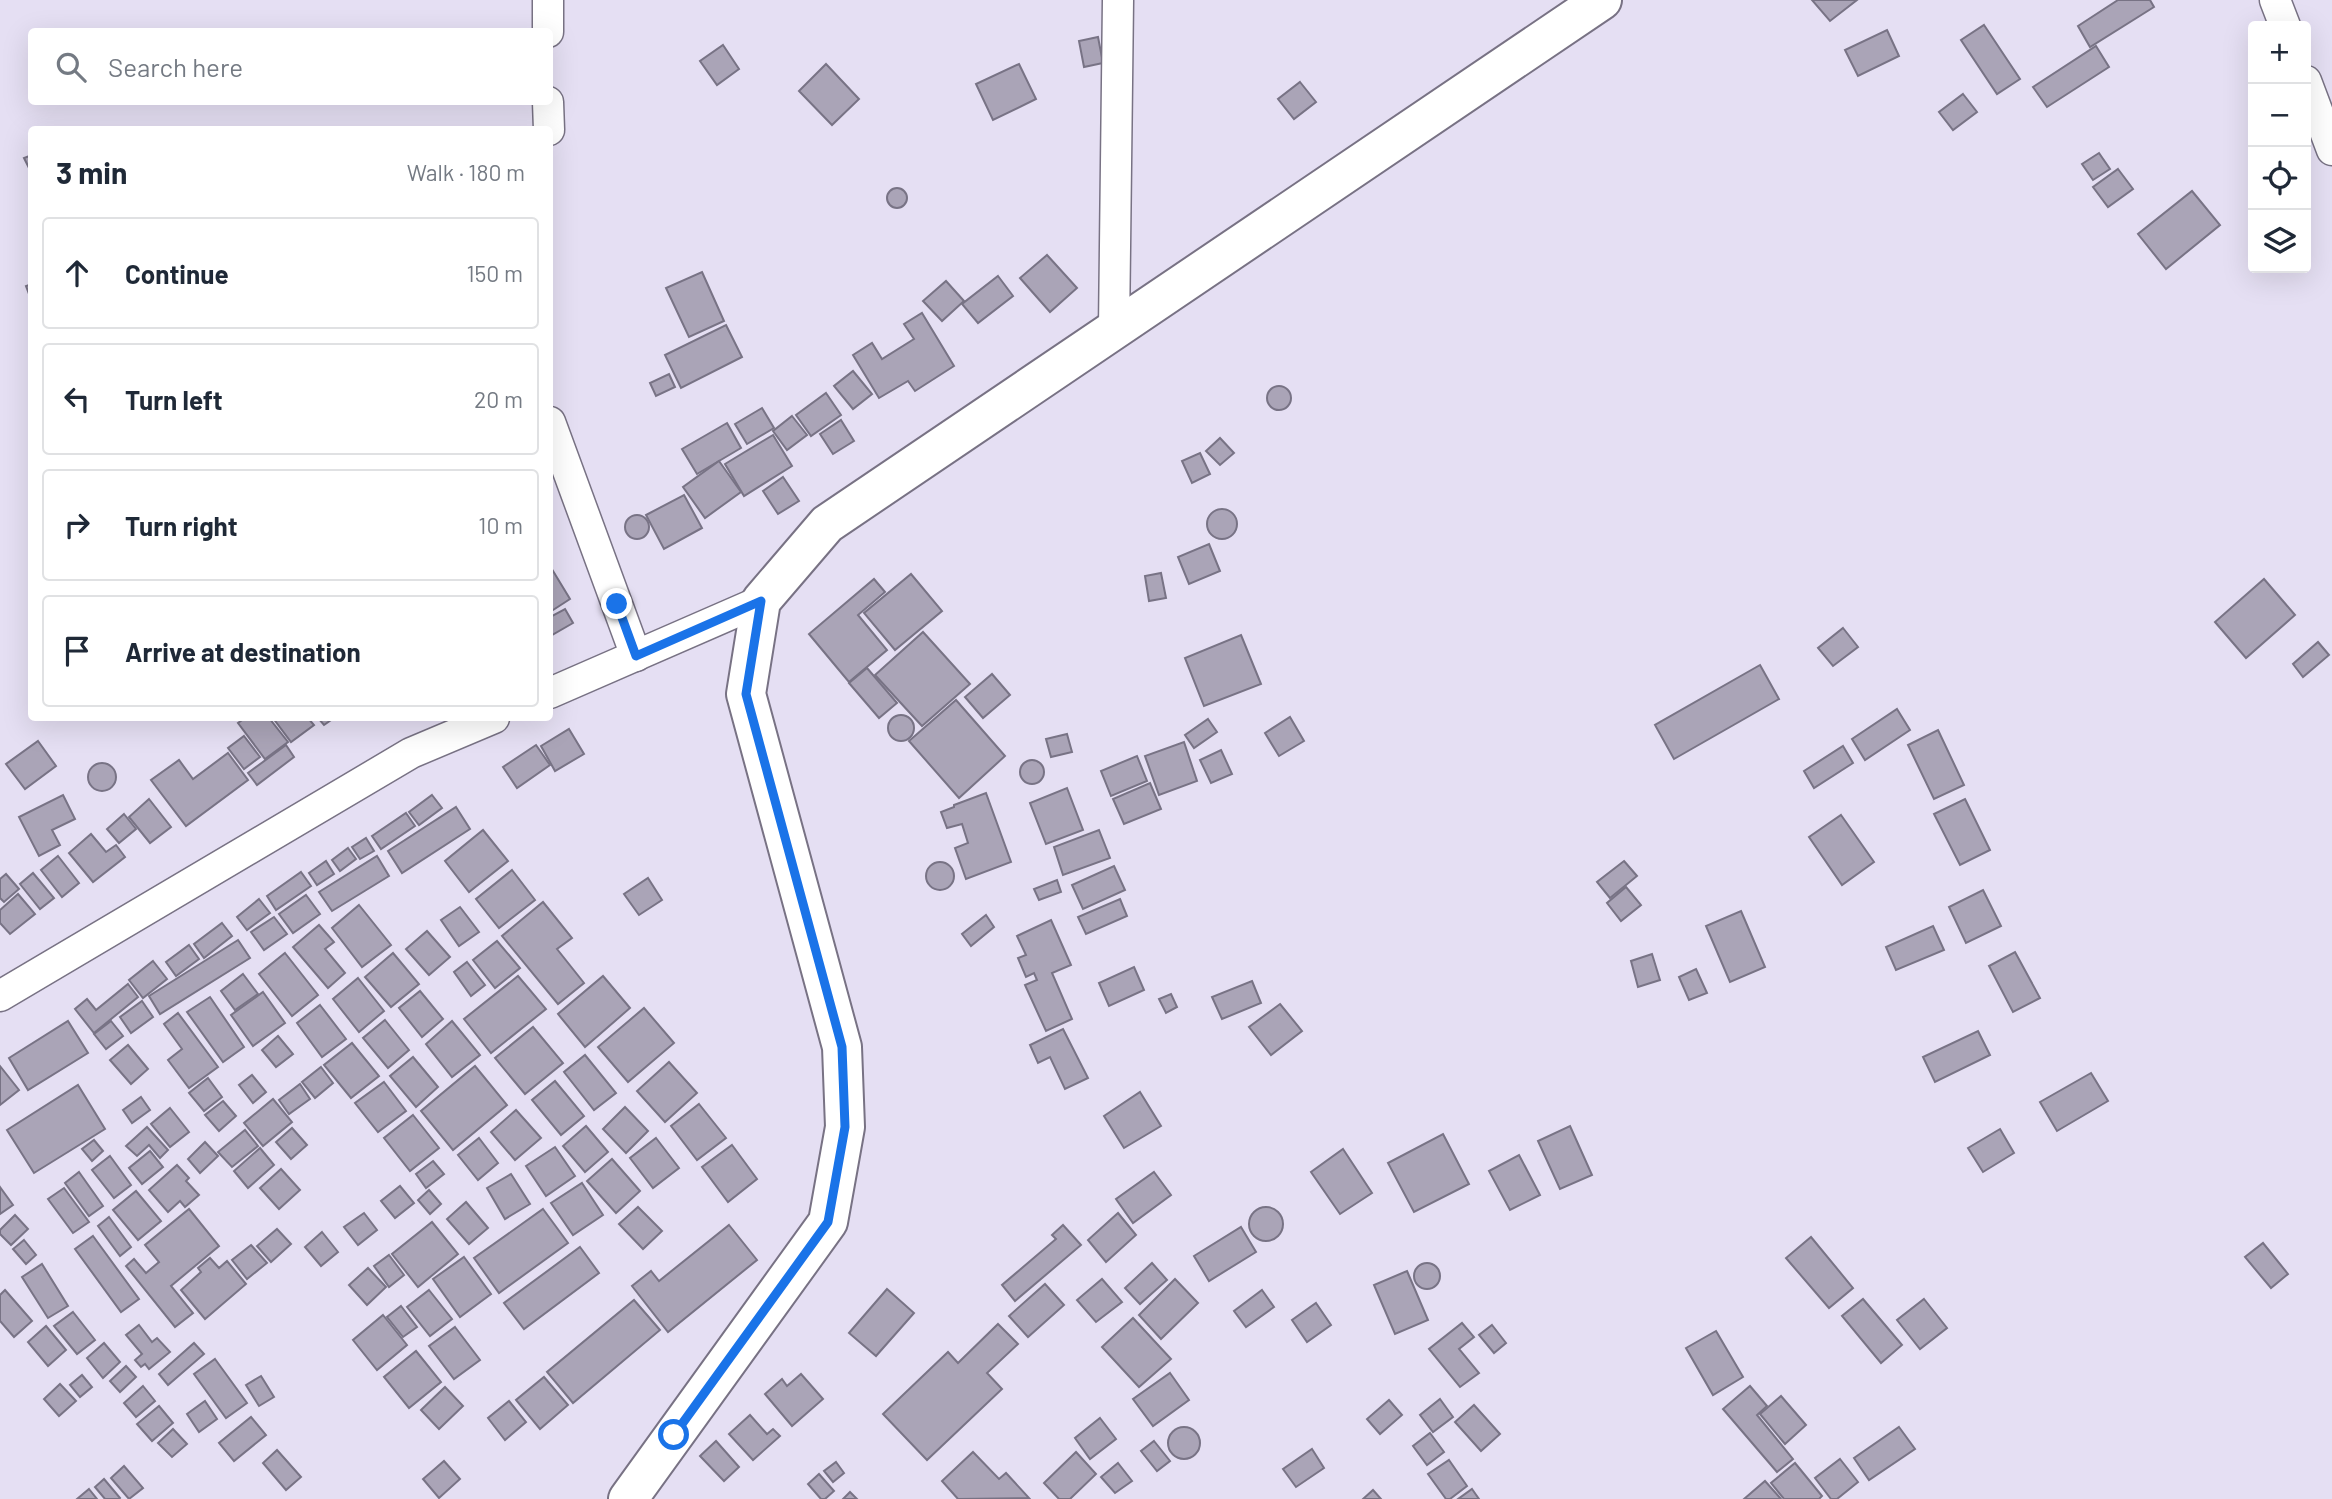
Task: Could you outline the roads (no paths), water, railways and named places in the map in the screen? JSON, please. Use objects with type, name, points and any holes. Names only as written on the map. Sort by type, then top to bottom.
[{"type":"street","points":[[548,0],[548,28]]},
{"type":"street","points":[[1114,329],[1118,0]]},
{"type":"street","points":[[553,692],[761,601],[827,524],[1602,0]]},
{"type":"street","points":[[2275,0],[2283,21]]},
{"type":"street","points":[[2307,84],[2332,150]]},
{"type":"street","points":[[548,105],[549,126]]},
{"type":"street","points":[[553,430],[636,656]]},
{"type":"street","points":[[628,1499],[828,1222],[845,1127],[842,1047],[746,694],[761,601]]},
{"type":"street","points":[[0,996],[411,753],[487,721]]}]
